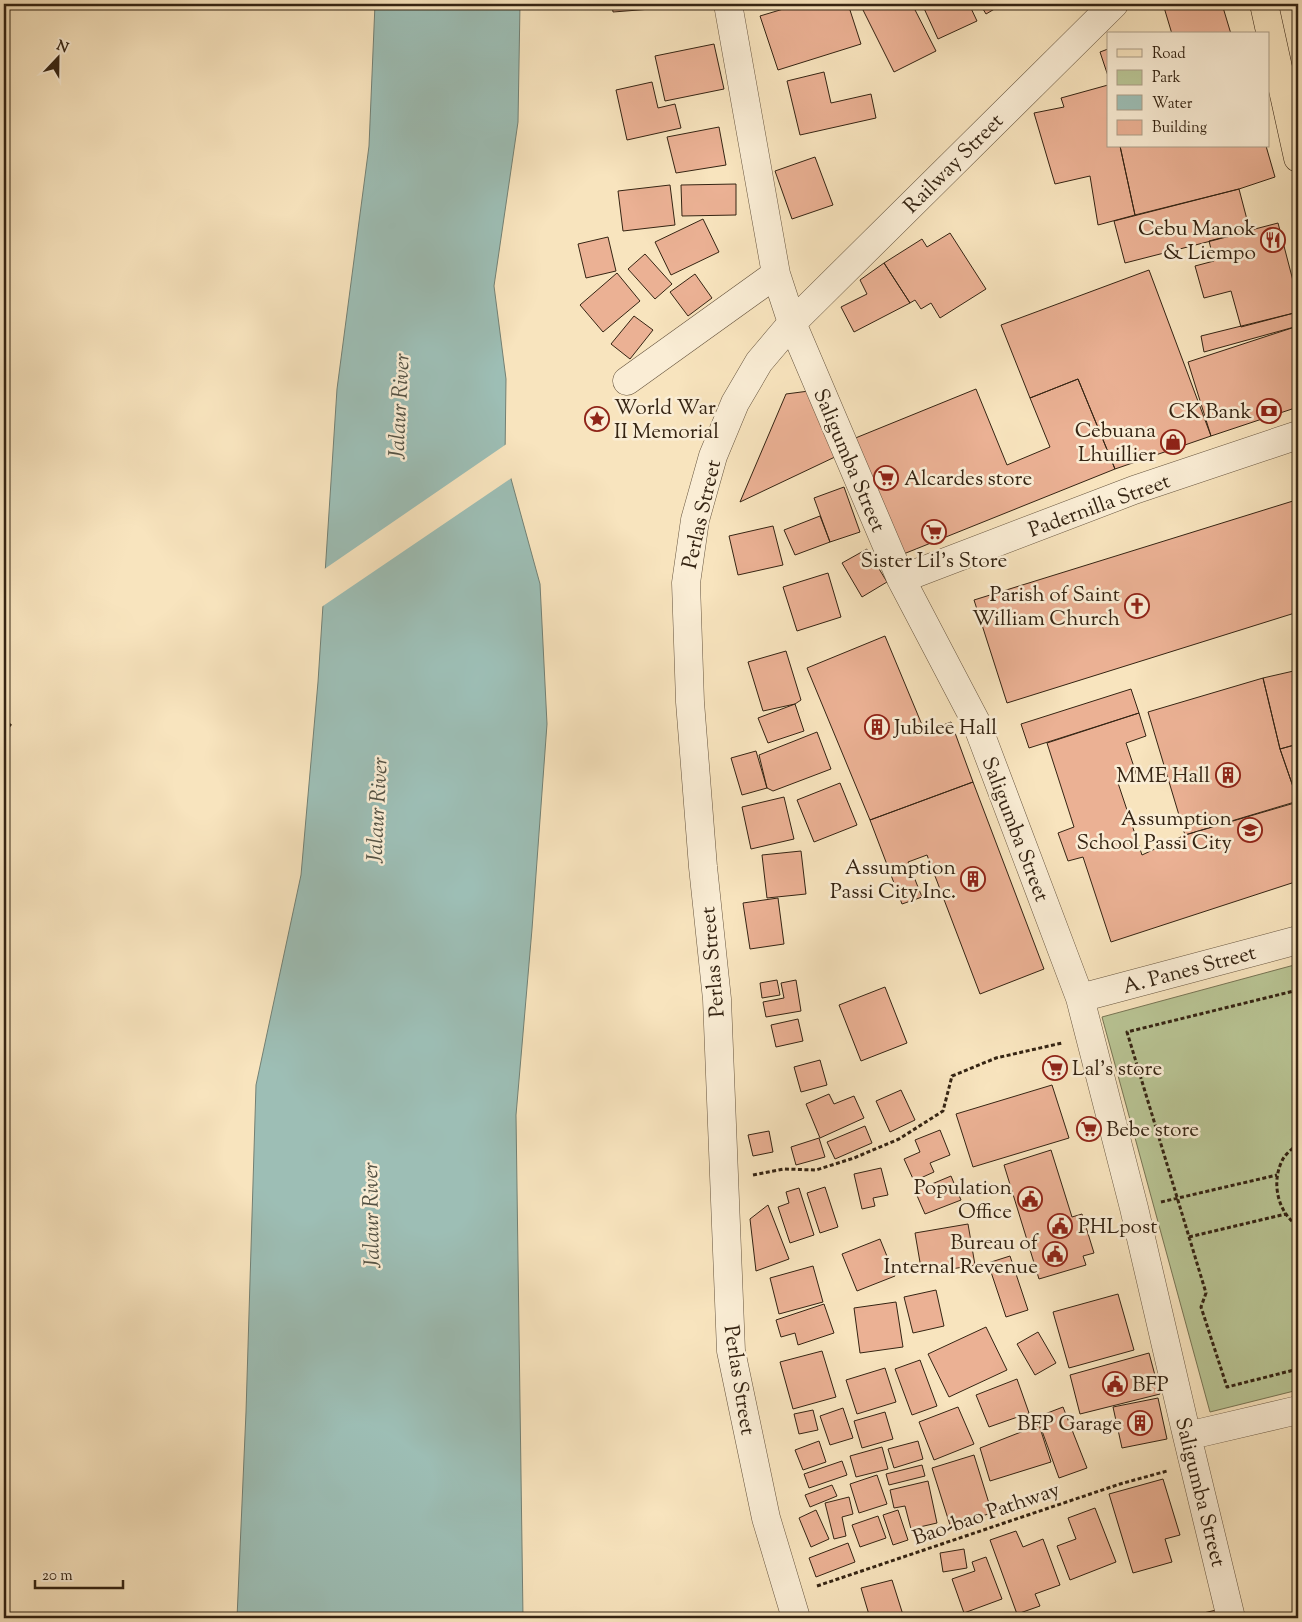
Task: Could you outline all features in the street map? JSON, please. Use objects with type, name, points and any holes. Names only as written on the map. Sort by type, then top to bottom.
[{"type":"main road","points":[[1264,4],[1298,158]]},
{"type":"street","name":"Saligumba Street","points":[[728,4],[776,274],[792,323],[901,580],[976,722],[1080,998],[1134,1208],[1231,1618]]},
{"type":"street","name":"Railway Street","points":[[792,323],[1114,4]]},
{"type":"street","points":[[627,381],[776,274]]},
{"type":"street","name":"Perlas Street","points":[[792,323],[759,362],[735,403],[713,456],[695,520],[686,583],[690,702],[703,867],[717,999],[731,1350],[766,1518],[793,1606]]},
{"type":"street","name":"Padernilla Street","points":[[901,580],[1134,490],[1298,435]]},
{"type":"street","name":"A. Panes Street","points":[[1080,998],[1298,940]]},
{"type":"street","points":[[1187,1436],[1298,1410]]},
{"type":"path","points":[[4,720],[11,726]]},
{"type":"path","points":[[1298,990],[1127,1032],[1206,1293],[1201,1307],[1227,1387],[1298,1369]]},
{"type":"path","points":[[725,1182],[784,1169],[816,1170],[854,1158],[899,1139],[943,1111],[952,1076],[996,1058],[1090,1036]]},
{"type":"path","points":[[1298,1144],[1290,1150],[1282,1161],[1277,1175],[1276,1188],[1279,1202],[1286,1214],[1298,1226]]},
{"type":"path","points":[[1134,1208],[1277,1175]]},
{"type":"path","points":[[1189,1237],[1286,1214]]},
{"type":"path","name":"Bao-bao Pathway","points":[[793,1606],[1120,1484],[1194,1463]]},
{"type":"green space","points":[[1298,964],[1298,1390],[1210,1412],[1102,1017]]},
{"type":"water","name":"Jalaur River","points":[[375,4],[520,4],[518,122],[494,286],[506,379],[505,457],[540,584],[547,724],[516,1115],[523,1618],[237,1618],[246,1412],[256,1085],[301,875],[318,682],[337,389],[369,146]]},
{"type":"pier","points":[[508,443],[508,457],[513,477],[320,608],[323,570]]},
{"type":"building","points":[[612,4],[702,4],[702,5],[613,12]]},
{"type":"building","points":[[800,4],[848,4],[861,44],[778,70],[760,16]]},
{"type":"building","points":[[860,4],[912,4],[936,51],[894,72]]},
{"type":"building","points":[[922,4],[969,4],[977,21],[938,39]]},
{"type":"building","points":[[980,4],[1003,4],[986,14]]},
{"type":"building","points":[[1163,4],[1222,4],[1230,32],[1171,32]]},
{"type":"building","points":[[714,44],[724,89],[665,101],[655,56]]},
{"type":"building","points":[[1107,49],[1107,73],[1100,52]]},
{"type":"building","points":[[824,72],[831,103],[871,94],[876,118],[800,135],[787,81]]},
{"type":"building","points":[[652,82],[658,108],[675,104],[681,128],[627,140],[616,90]]},
{"type":"building","points":[[1107,85],[1107,148],[1120,148],[1135,215],[1098,225],[1090,176],[1055,184],[1034,113],[1064,107],[1061,98]]},
{"type":"building","points":[[719,127],[726,165],[676,173],[667,137]]},
{"type":"building","points":[[1120,148],[1267,148],[1275,177],[1239,189],[1135,215]]},
{"type":"building","points":[[815,157],[833,205],[792,219],[775,171]]},
{"type":"building","points":[[736,184],[736,215],[682,216],[681,185]]},
{"type":"building","points":[[670,185],[675,225],[623,231],[618,191]]},
{"type":"building","points":[[1239,189],[1250,231],[1125,263],[1114,221]]},
{"type":"building","points":[[703,219],[719,252],[671,275],[655,242]]},
{"type":"building","points":[[1278,223],[1298,300],[1298,312],[1241,327],[1231,291],[1204,298],[1195,266],[1214,261],[1209,241]]},
{"type":"building","points":[[950,233],[986,289],[940,318],[931,303],[921,309],[915,300],[910,303],[884,263],[922,239],[927,247]]},
{"type":"building","points":[[608,237],[616,271],[586,278],[578,244]]},
{"type":"building","points":[[645,254],[672,284],[655,299],[628,269]]},
{"type":"building","points":[[884,263],[910,303],[854,332],[841,307],[867,294],[860,280]]},
{"type":"building","points":[[1149,270],[1211,436],[1115,469],[1078,379],[1030,398],[1001,325]]},
{"type":"building","points":[[617,273],[640,301],[603,332],[580,305]]},
{"type":"building","points":[[695,274],[712,298],[688,316],[670,292]]},
{"type":"building","points":[[1298,312],[1298,326],[1204,352],[1201,336]]},
{"type":"building","points":[[634,316],[653,330],[630,359],[611,344]]},
{"type":"building","points":[[1298,326],[1298,407],[1211,436],[1188,362]]},
{"type":"building","points":[[1078,379],[1115,469],[901,555],[853,439],[976,389],[1007,465],[1050,447],[1030,398]]},
{"type":"building","points":[[809,391],[837,456],[740,502],[786,394]]},
{"type":"building","points":[[844,487],[860,532],[830,542],[814,498]]},
{"type":"building","name":"Parish of Saint William Church","points":[[1293,501],[1298,518],[1298,612],[1007,703],[974,600]]},
{"type":"building","points":[[820,516],[830,542],[795,555],[784,530]]},
{"type":"building","points":[[773,526],[783,565],[738,575],[729,536]]},
{"type":"building","points":[[867,549],[887,582],[862,597],[842,563]]},
{"type":"building","points":[[828,573],[841,617],[797,631],[783,587]]},
{"type":"building","name":"Jubilee Hall","points":[[885,636],[925,732],[951,722],[973,782],[870,820],[807,668]]},
{"type":"building","points":[[786,651],[801,700],[795,704],[763,711],[748,662]]},
{"type":"building","points":[[1298,670],[1298,744],[1280,749],[1263,678]]},
{"type":"building","name":"MME Hall","points":[[1263,678],[1280,749],[1298,801],[1185,835],[1148,712]]},
{"type":"building","points":[[1131,689],[1139,713],[1029,748],[1021,724]]},
{"type":"building","points":[[795,704],[804,731],[768,743],[758,718]]},
{"type":"building","name":"Assumption School Passi City","points":[[1139,713],[1146,736],[1126,743],[1136,773],[1117,780],[1142,855],[1185,835],[1298,802],[1298,881],[1111,942],[1083,857],[1068,861],[1058,833],[1074,827],[1047,743]]},
{"type":"building","points":[[817,732],[831,769],[773,791],[767,788],[759,755]]},
{"type":"building","points":[[1298,744],[1298,801],[1280,749]]},
{"type":"building","points":[[756,751],[767,788],[742,795],[731,758]]},
{"type":"building","name":"Assumption Passi City Inc.","points":[[973,782],[1044,969],[980,994],[927,855],[908,862],[922,897],[902,904],[870,820]]},
{"type":"building","points":[[840,783],[857,825],[814,842],[797,800]]},
{"type":"building","points":[[784,797],[794,839],[751,849],[742,807]]},
{"type":"building","points":[[801,851],[806,894],[767,898],[762,855]]},
{"type":"building","points":[[778,898],[784,944],[750,949],[743,903]]},
{"type":"building","points":[[777,980],[780,995],[762,998],[760,983]]},
{"type":"building","points":[[796,980],[801,1011],[766,1017],[763,1002],[784,998],[781,983]]},
{"type":"building","points":[[885,987],[907,1043],[861,1061],[839,1005]]},
{"type":"building","points":[[798,1019],[803,1041],[776,1047],[771,1025]]},
{"type":"building","points":[[820,1060],[827,1085],[801,1092],[794,1067]]},
{"type":"building","points":[[1052,1085],[1069,1138],[973,1167],[956,1114]]},
{"type":"building","points":[[901,1090],[915,1120],[890,1132],[876,1101]]},
{"type":"building","points":[[829,1094],[834,1104],[854,1096],[864,1118],[820,1138],[806,1104]]},
{"type":"building","points":[[865,1126],[872,1143],[835,1159],[827,1142]]},
{"type":"building","points":[[940,1130],[950,1155],[930,1163],[934,1172],[914,1181],[904,1159],[920,1152],[915,1140]]},
{"type":"building","points":[[769,1131],[773,1152],[753,1156],[748,1135]]},
{"type":"building","points":[[819,1138],[825,1157],[796,1165],[791,1147]]},
{"type":"building","points":[[1051,1150],[1072,1217],[1082,1214],[1094,1253],[1083,1256],[1086,1265],[1039,1279],[1004,1165]]},
{"type":"building","points":[[881,1168],[888,1195],[873,1198],[875,1206],[862,1209],[854,1174]]},
{"type":"building","points":[[951,1176],[961,1200],[925,1214],[915,1191]]},
{"type":"building","points":[[825,1187],[838,1227],[820,1233],[807,1193]]},
{"type":"building","points":[[799,1188],[814,1235],[790,1243],[778,1207],[789,1203],[786,1192]]},
{"type":"building","points":[[768,1205],[789,1259],[756,1271],[750,1219]]},
{"type":"building","points":[[968,1224],[975,1265],[922,1274],[915,1233]]},
{"type":"building","points":[[880,1239],[895,1276],[857,1291],[842,1254]]},
{"type":"building","points":[[1010,1256],[1028,1310],[1006,1317],[988,1263]]},
{"type":"building","points":[[813,1266],[823,1302],[779,1314],[770,1278]]},
{"type":"building","points":[[936,1290],[944,1326],[913,1333],[904,1297]]},
{"type":"building","points":[[1118,1294],[1134,1350],[1069,1368],[1053,1312]]},
{"type":"building","points":[[896,1302],[903,1347],[860,1353],[854,1308]]},
{"type":"building","points":[[824,1304],[834,1333],[798,1345],[795,1333],[781,1337],[776,1320]]},
{"type":"building","points":[[986,1327],[1007,1370],[949,1397],[928,1354]]},
{"type":"building","points":[[1038,1332],[1056,1363],[1035,1375],[1017,1344]]},
{"type":"building","points":[[822,1351],[836,1397],[793,1409],[780,1362]]},
{"type":"building","name":"BFP","points":[[1149,1353],[1160,1394],[1080,1414],[1070,1375]]},
{"type":"building","points":[[920,1360],[937,1406],[912,1415],[895,1369]]},
{"type":"building","points":[[885,1368],[896,1402],[857,1414],[846,1380]]},
{"type":"building","points":[[1017,1379],[1029,1413],[989,1427],[976,1395]]},
{"type":"building","name":"BFP Garage","points":[[1158,1398],[1167,1439],[1122,1448],[1113,1407]]},
{"type":"building","points":[[958,1407],[974,1444],[934,1460],[919,1422]]},
{"type":"building","points":[[1063,1407],[1087,1468],[1059,1478],[1037,1417]]},
{"type":"building","points":[[843,1408],[853,1438],[830,1445],[820,1416]]},
{"type":"building","points":[[813,1410],[818,1430],[799,1434],[794,1414]]},
{"type":"building","points":[[885,1412],[893,1439],[862,1448],[854,1421]]},
{"type":"building","points":[[1039,1425],[1051,1462],[990,1481],[980,1448]]},
{"type":"building","points":[[819,1441],[826,1462],[803,1470],[795,1450]]},
{"type":"building","points":[[918,1441],[923,1459],[894,1468],[888,1449]]},
{"type":"building","points":[[882,1447],[888,1469],[856,1477],[850,1456]]},
{"type":"building","points":[[974,1455],[992,1513],[950,1525],[932,1468]]},
{"type":"building","points":[[842,1461],[847,1475],[809,1488],[804,1474]]},
{"type":"building","points":[[922,1465],[925,1476],[889,1485],[886,1474]]},
{"type":"building","points":[[877,1475],[887,1504],[859,1513],[850,1484]]},
{"type":"building","points":[[1163,1479],[1180,1535],[1165,1539],[1172,1562],[1133,1573],[1109,1494]]},
{"type":"building","points":[[928,1481],[937,1523],[911,1529],[905,1506],[894,1508],[890,1490]]},
{"type":"building","points":[[832,1485],[837,1496],[810,1507],[805,1495]]},
{"type":"building","points":[[849,1497],[853,1514],[842,1517],[846,1536],[834,1539],[825,1503]]},
{"type":"building","points":[[1095,1508],[1116,1562],[1070,1580],[1057,1546],[1076,1539],[1068,1518]]},
{"type":"building","points":[[816,1510],[829,1539],[811,1547],[799,1518]]},
{"type":"building","points":[[898,1510],[908,1540],[893,1545],[883,1515]]},
{"type":"building","points":[[878,1516],[886,1538],[860,1547],[852,1525]]},
{"type":"building","points":[[1016,1531],[1023,1547],[1043,1539],[1060,1585],[1035,1594],[1040,1606],[1017,1614],[990,1540]]},
{"type":"building","points":[[848,1543],[855,1562],[816,1577],[809,1558]]},
{"type":"building","points":[[964,1549],[967,1568],[943,1572],[940,1553]]},
{"type":"building","points":[[986,1557],[1002,1599],[964,1613],[952,1579],[975,1571],[972,1562]]},
{"type":"building","points":[[892,1580],[904,1618],[870,1618],[861,1588]]},
{"type":"building","points":[[1221,1609],[1223,1618],[1190,1618],[1190,1616]]},
{"type":"place","name":"Cebu Manok & Liempo","points":[[1273,240]]},
{"type":"place","name":"CK Bank","points":[[1269,411]]},
{"type":"place","name":"World War II Memorial","points":[[597,419]]},
{"type":"place","name":"Cebuana Lhuillier","points":[[1173,442]]},
{"type":"place","name":"Alcardes store","points":[[886,478]]},
{"type":"place","name":"Sister Lil's Store","points":[[934,532]]},
{"type":"place","name":"Parish of Saint William Church","points":[[1137,606]]},
{"type":"place","name":"Jubilee Hall","points":[[877,727]]},
{"type":"place","name":"MME Hall","points":[[1228,775]]},
{"type":"place","name":"Assumption School Passi City","points":[[1250,830]]},
{"type":"place","name":"Assumption Passi City Inc.","points":[[973,879]]},
{"type":"place","name":"Lal's store","points":[[1055,1068]]},
{"type":"place","name":"Bebe store","points":[[1089,1129]]},
{"type":"place","name":"Population Office","points":[[1030,1199]]},
{"type":"place","name":"PHLpost","points":[[1060,1226]]},
{"type":"place","name":"Bureau of Internal Revenue","points":[[1055,1254]]},
{"type":"place","name":"BFP","points":[[1115,1384]]},
{"type":"place","name":"BFP Garage","points":[[1140,1423]]}]
